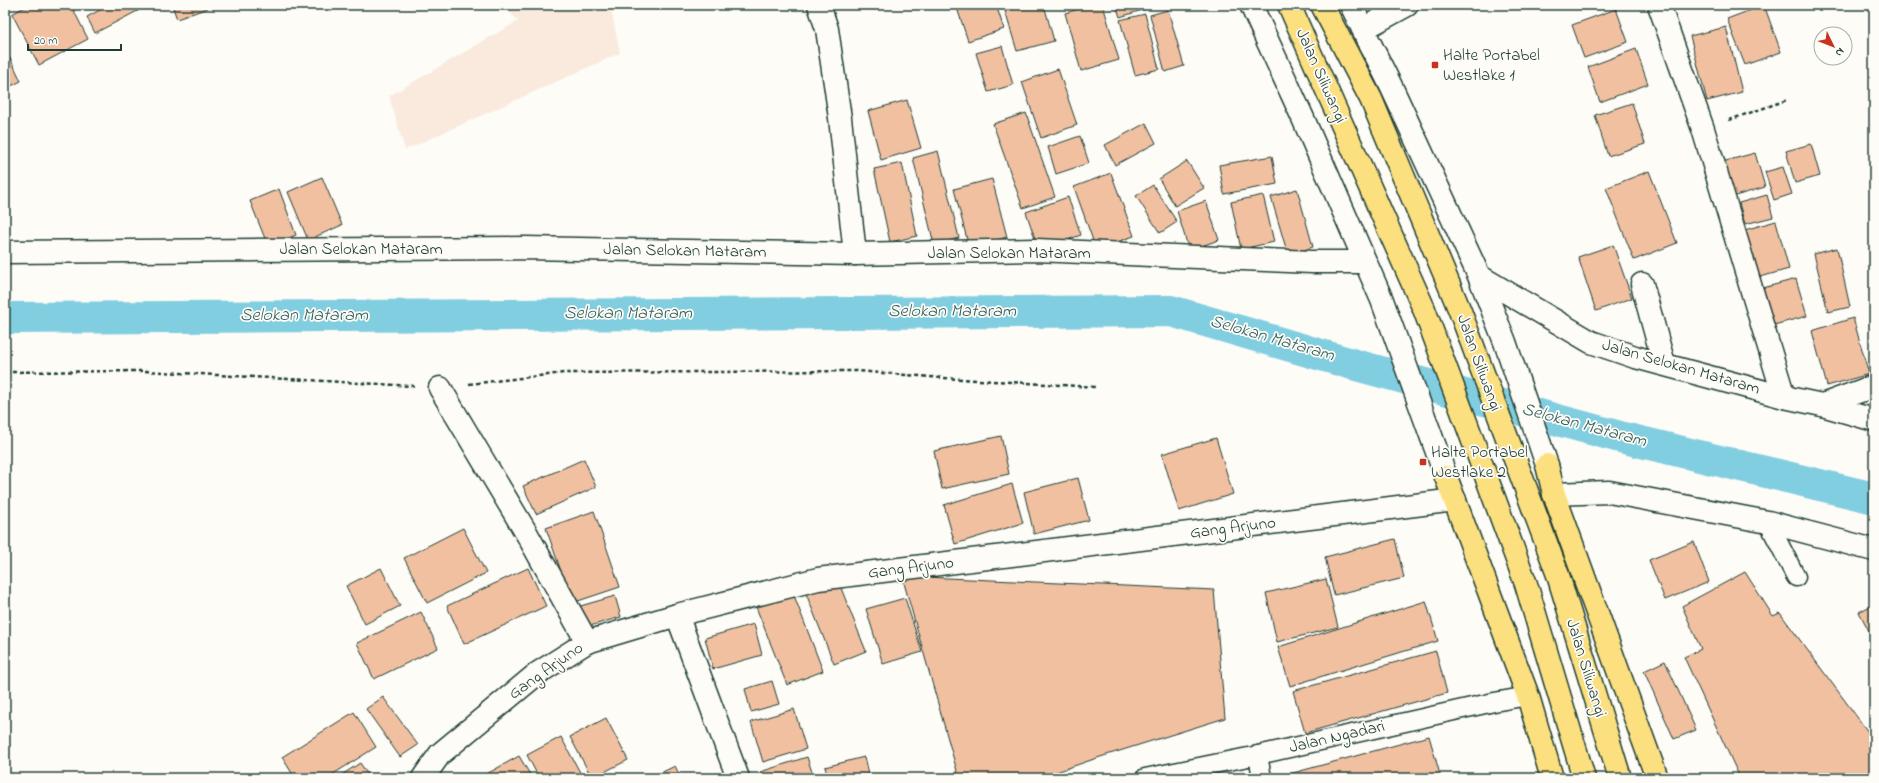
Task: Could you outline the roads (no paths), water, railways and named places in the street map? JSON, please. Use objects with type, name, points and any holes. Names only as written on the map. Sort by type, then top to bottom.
[{"type":"highway","name":"Jalan Siliwangi","points":[[1289,5],[1424,309],[1526,584],[1584,778]]},
{"type":"highway","name":"Jalan Siliwangi","points":[[1322,5],[1371,100],[1460,311],[1558,575],[1620,778]]},
{"type":"highway","points":[[1547,465],[1554,494],[1657,778]]},
{"type":"highway","points":[[1446,477],[1528,696],[1552,778]]},
{"type":"street","points":[[819,5],[827,30],[840,118],[855,254]]},
{"type":"street","points":[[1251,5],[1302,116],[1364,262],[1382,300],[1446,477]]},
{"type":"street","points":[[1351,5],[1479,276],[1505,342],[1547,465]]},
{"type":"street","points":[[1363,29],[1407,5]]},
{"type":"street","points":[[1665,6],[1784,397]]},
{"type":"street","name":"Jalan Selokan Mataram","points":[[5,252],[525,248],[855,254],[1036,250],[1312,262],[1364,262]]},
{"type":"street","name":"Jalan Selokan Mataram","points":[[1479,276],[1592,342],[1664,364],[1874,420]]},
{"type":"street","points":[[1642,284],[1664,364]]},
{"type":"street","points":[[1822,405],[1874,386]]},
{"type":"street","points":[[440,388],[527,534],[586,642]]},
{"type":"street","points":[[1554,494],[1609,492],[1768,522],[1874,550]]},
{"type":"street","name":"Gang Arjuno","points":[[423,778],[440,754],[538,673],[586,642],[677,615],[818,579],[1455,500]]},
{"type":"street","points":[[677,615],[738,778]]},
{"type":"lane","points":[[1768,522],[1796,577]]},
{"type":"lane","name":"Jalan Ngadari","points":[[1145,778],[1258,755],[1494,702],[1528,696]]},
{"type":"lane","points":[[1258,755],[1262,778]]},
{"type":"waterway","name":"Selokan Mataram","points":[[5,318],[1171,311],[1352,364],[1620,437],[1874,498]]},
{"type":"place","name":"Halte Portabel Westlake 1","points":[[1435,65]]},
{"type":"place","name":"Halte Portabel Westlake 2","points":[[1423,462]]}]
